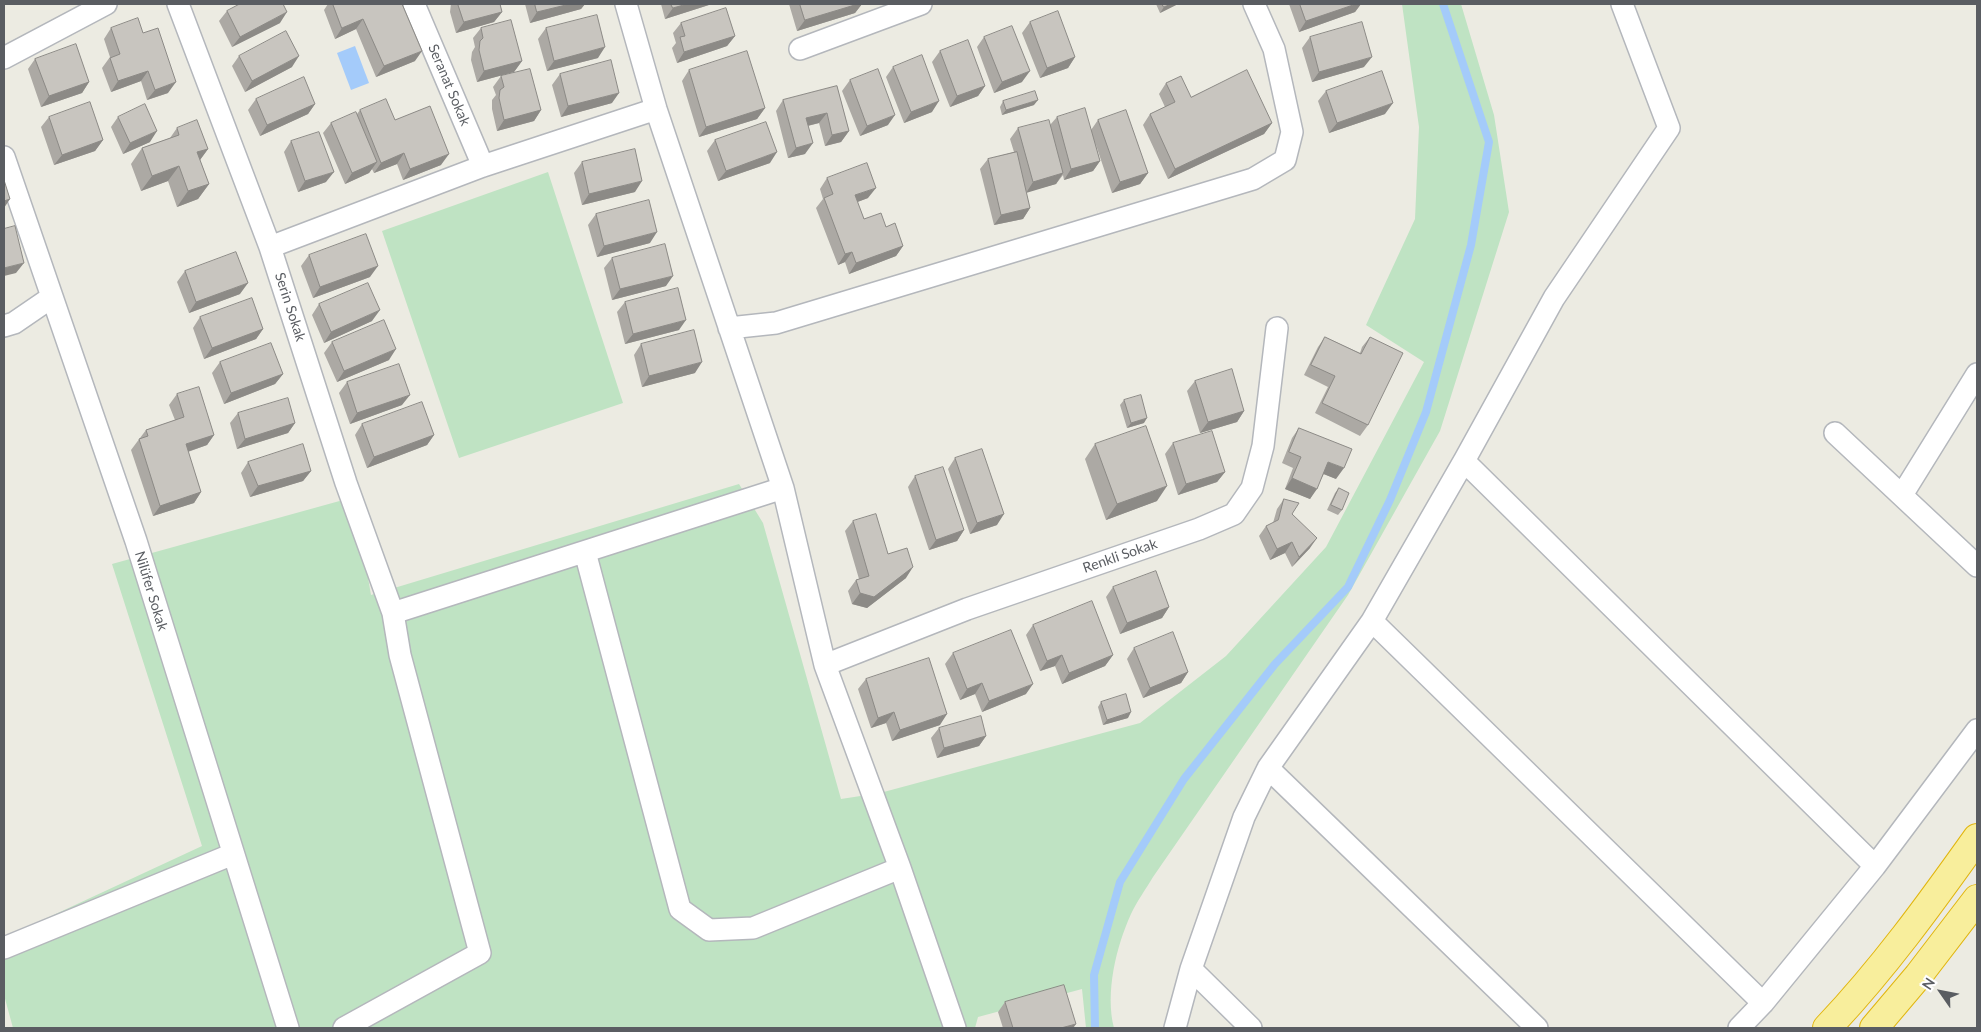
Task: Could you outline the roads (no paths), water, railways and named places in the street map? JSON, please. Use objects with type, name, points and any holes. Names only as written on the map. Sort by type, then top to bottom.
[{"type":"highway","points":[[1825,1028],[1858,996],[1899,945],[1977,838]]},
{"type":"highway","points":[[1874,1028],[1918,976],[1977,899]]},
{"type":"street","points":[[4,58],[106,4]]},
{"type":"street","name":"Serin Sokak","points":[[178,4],[270,247],[346,483],[393,613],[400,655],[480,953],[344,1028]]},
{"type":"street","name":"Seranat Sokak","points":[[414,4],[483,166]]},
{"type":"street","points":[[626,4],[656,109],[783,488],[825,665],[900,868],[955,1028]]},
{"type":"street","points":[[729,328],[776,323],[1254,179],[1277,165],[1285,160],[1292,132],[1274,49],[1254,4]]},
{"type":"street","points":[[1175,1028],[1191,969],[1244,817],[1268,768],[1372,621],[1464,461],[1554,298],[1669,128],[1622,4]]},
{"type":"street","points":[[800,49],[915,5]]},
{"type":"street","points":[[270,247],[483,166],[656,109]]},
{"type":"street","name":"Nilüfer Sokak","points":[[4,157],[136,541],[288,1028]]},
{"type":"street","points":[[4,326],[14,323],[52,297]]},
{"type":"street","name":"Renkli Sokak","points":[[825,665],[967,609],[1199,529],[1234,514],[1252,488],[1262,446],[1277,328]]},
{"type":"street","points":[[1902,495],[1977,374]]},
{"type":"street","points":[[1835,433],[1977,566]]},
{"type":"street","points":[[1464,461],[1875,866]]},
{"type":"street","points":[[393,613],[783,488]]},
{"type":"street","points":[[585,552],[680,909],[709,930],[753,928],[900,868]]},
{"type":"street","points":[[1372,621],[1763,1003]]},
{"type":"street","points":[[1739,1028],[1763,1003],[1875,866],[1977,730]]},
{"type":"street","points":[[1268,768],[1537,1028]]},
{"type":"street","points":[[4,948],[233,854]]},
{"type":"street","points":[[1191,969],[1251,1028]]},
{"type":"water","points":[[355,46],[369,83],[351,90],[337,53]]},
{"type":"waterway","points":[[1095,1028],[1094,975],[1120,882],[1184,779],[1275,664],[1348,587],[1390,500],[1426,412],[1471,245],[1489,142],[1443,4]]}]
